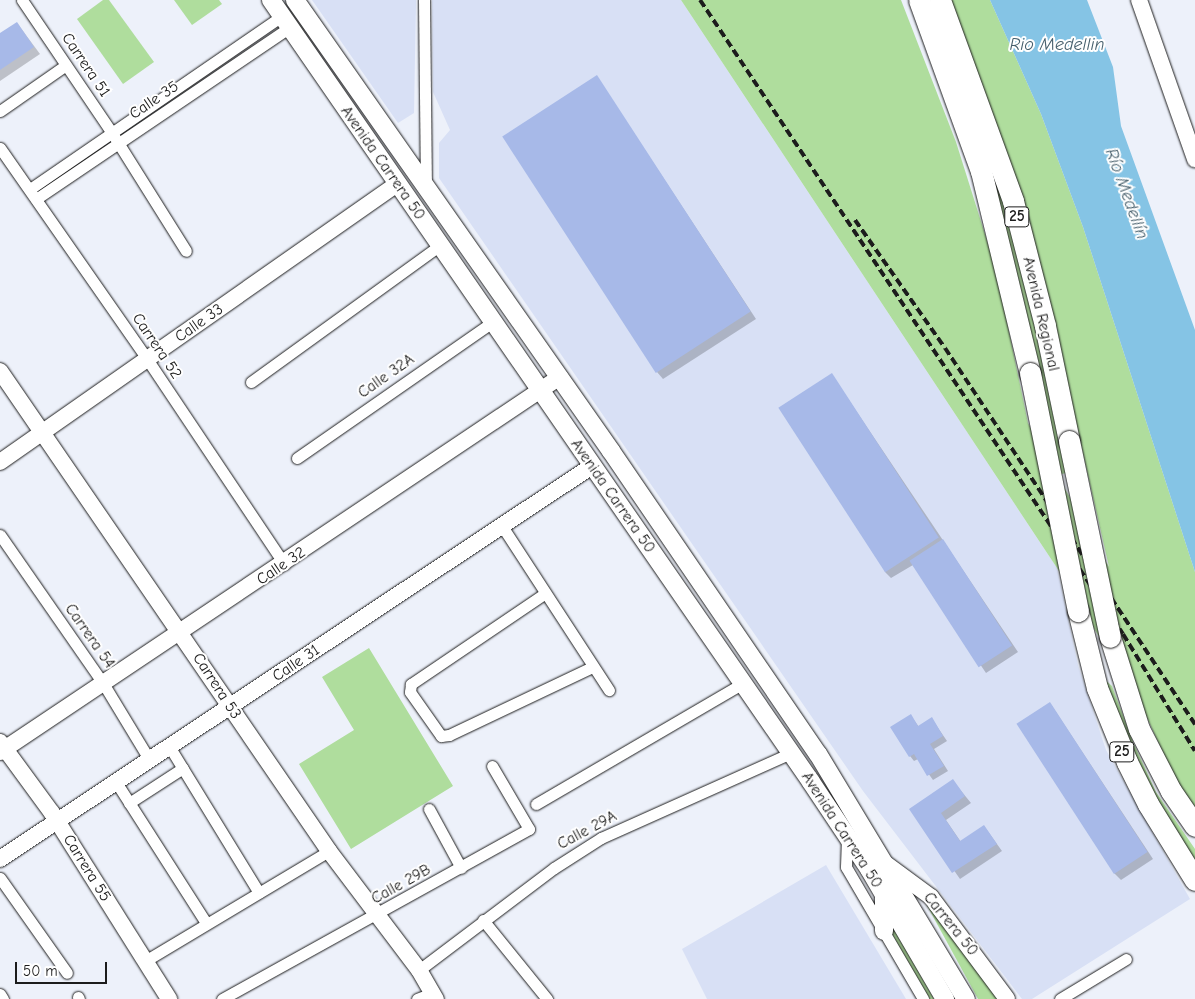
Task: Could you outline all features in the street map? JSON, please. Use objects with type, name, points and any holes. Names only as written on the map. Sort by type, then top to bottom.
[{"type":"highway","name":"Avenida Regional","points":[[919,0],[981,171],[1030,372],[1078,610],[1097,688],[1126,762],[1153,813],[1195,880]]},
{"type":"highway","name":"Avenida Regional","points":[[940,0],[1013,201],[1033,274],[1110,637],[1140,729],[1171,791],[1195,826]]},
{"type":"main road","name":"Avenida Carrera 50","points":[[271,0],[848,836],[876,864],[884,894],[945,999]]},
{"type":"main road","name":"Avenida Carrera 50","points":[[295,0],[560,378],[818,754],[876,864],[966,999]]},
{"type":"main road","points":[[884,894],[884,931]]},
{"type":"street","name":"Carrera 51","points":[[22,0],[112,133],[186,251]]},
{"type":"street","points":[[424,0],[426,186]]},
{"type":"street","points":[[1139,0],[1195,160]]},
{"type":"street","name":"Calle 35","points":[[33,194],[112,133],[286,22]]},
{"type":"street","name":"Calle 35","points":[[33,194],[118,143],[286,22]]},
{"type":"street","points":[[0,111],[66,65]]},
{"type":"street","name":"Carrera 52","points":[[0,148],[5,165],[33,194],[147,359],[284,564]]},
{"type":"street","name":"Calle 33","points":[[0,462],[398,183]]},
{"type":"street","points":[[251,382],[440,245]]},
{"type":"street","name":"Calle 32A","points":[[297,458],[493,322]]},
{"type":"street","name":"Carrera 53","points":[[0,370],[182,633],[328,851],[419,970],[434,996]]},
{"type":"street","name":"Calle 32","points":[[2,747],[182,633],[560,378]]},
{"type":"street","name":"Calle 31","points":[[0,859],[592,466]]},
{"type":"street","points":[[502,526],[544,594],[609,690]]},
{"type":"street","name":"Carrera 54","points":[[0,535],[103,683],[149,759]]},
{"type":"street","points":[[544,594],[411,684],[410,692],[441,736],[449,735],[592,667]]},
{"type":"street","points":[[536,804],[743,683]]},
{"type":"street","points":[[169,746],[259,893]]},
{"type":"street","name":"Carrera 55","points":[[2,747],[57,820],[169,999]]},
{"type":"street","name":"Calle 29A","points":[[419,970],[554,868],[601,838],[792,753]]},
{"type":"street","name":"Calle 29B","points":[[222,999],[376,916],[529,829],[492,766]]},
{"type":"street","points":[[129,803],[183,768]]},
{"type":"street","points":[[116,782],[206,923]]},
{"type":"street","points":[[429,809],[461,868]]},
{"type":"street","points":[[848,836],[846,867],[923,999]]},
{"type":"street","points":[[145,961],[328,851]]},
{"type":"street","name":"Carrera 50","points":[[876,864],[931,897],[1007,999]]},
{"type":"street","points":[[0,878],[3,891],[67,973]]},
{"type":"street","points":[[483,920],[547,999]]},
{"type":"street","points":[[1060,999],[1126,959]]},
{"type":"street","points":[[0,994],[3,999]]},
{"type":"street","points":[[417,999],[434,996]]},
{"type":"shaded area","points":[[312,0],[416,0],[414,113],[398,123]]},
{"type":"shaded area","points":[[432,0],[681,0],[1057,568],[1078,665],[1106,750],[1190,899],[1032,999],[1022,999],[863,791],[439,178],[439,143],[450,130],[433,92]]},
{"type":"shaded area","points":[[826,865],[906,999],[707,999],[682,949]]},
{"type":"green space","points":[[103,0],[109,0],[154,62],[123,84],[77,19]]},
{"type":"green space","points":[[174,0],[219,0],[222,4],[192,25]]},
{"type":"green space","points":[[681,0],[901,0],[956,142],[996,269],[1028,423],[1109,567],[1058,344],[946,0],[990,0],[1041,114],[1083,227],[1195,572],[1195,808],[1177,783],[1142,707],[1057,568]]},
{"type":"green space","points":[[984,141],[1020,258],[1066,473],[1058,475],[1023,298]]},
{"type":"green space","points":[[369,648],[453,786],[351,849],[299,764],[354,730],[322,677]]},
{"type":"green space","points":[[1104,679],[1112,686],[1133,742],[1156,792],[1195,849],[1195,868],[1159,813]]},
{"type":"green space","points":[[924,900],[1000,999],[978,999]]},
{"type":"green space","points":[[892,926],[934,999],[930,999],[889,928]]},
{"type":"water","name":"Rio Medellin","points":[[990,0],[1087,0],[1113,67],[1121,126],[1195,330],[1195,572],[1083,227],[1041,114]]},
{"type":"building","points":[[17,22],[34,47],[0,70],[0,33]]},
{"type":"building","points":[[597,75],[751,312],[656,373],[502,137]]},
{"type":"building","points":[[832,373],[939,537],[885,572],[778,408]]},
{"type":"building","points":[[943,539],[1012,646],[979,667],[909,561]]},
{"type":"building","points":[[1050,702],[1147,852],[1114,874],[1016,724]]},
{"type":"building","points":[[911,714],[918,726],[932,717],[943,736],[930,744],[944,766],[927,776],[914,754],[909,757],[890,727]]},
{"type":"building","points":[[953,779],[965,796],[941,813],[960,841],[984,825],[997,844],[952,873],[909,809]]},
{"type":"railway","points":[[700,0],[1123,634],[1195,751]]},
{"type":"railway","points":[[855,220],[945,348],[1195,724]]},
{"type":"water label","name":"Río Medellín","points":[[1126,194]]}]
